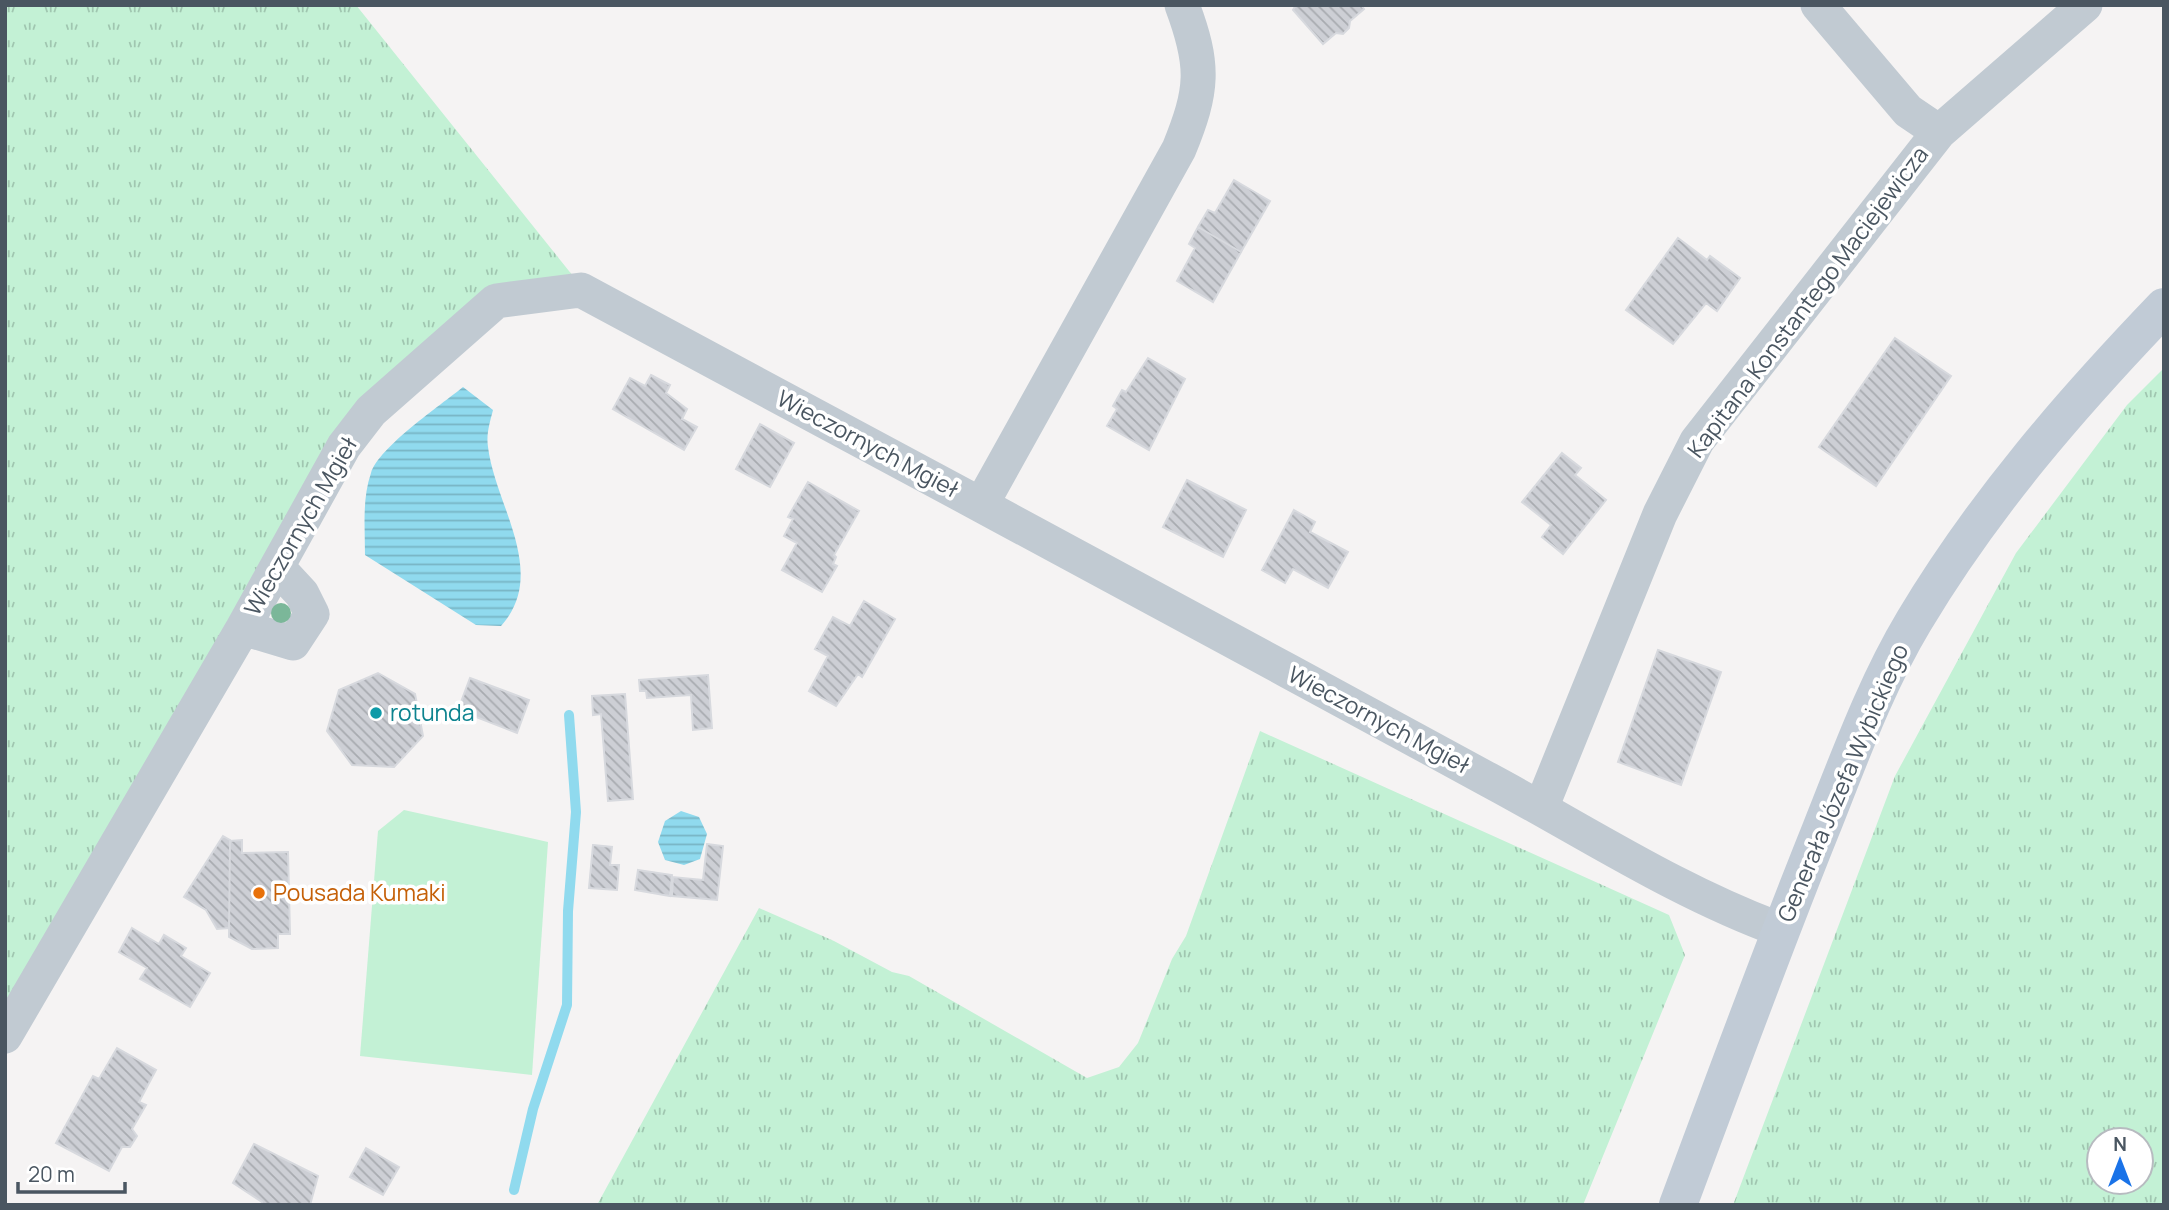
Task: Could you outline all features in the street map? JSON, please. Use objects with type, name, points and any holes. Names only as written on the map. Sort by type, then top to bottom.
[{"type":"main road","name":"Generała Józefa Wybickiego","points":[[1678,1205],[1781,930],[1858,739],[1912,624],[1978,521],[2024,461],[2082,393],[2164,307]]},
{"type":"street","name":"Wieczornych Mgieł","points":[[981,505],[1179,149],[1197,105],[1200,72],[1182,5]]},
{"type":"street","points":[[1818,5],[1908,111],[1938,132]]},
{"type":"street","name":"Kapitana Konstantego Maciejewicza","points":[[1541,808],[1660,514],[1697,441],[1938,132],[2085,5]]},
{"type":"street","name":"Wieczornych Mgieł","points":[[5,1036],[243,628],[344,446],[371,411],[496,300],[574,290],[581,290],[981,505],[1541,808],[1661,877],[1728,911],[1781,930]]},
{"type":"street","points":[[243,628],[293,643],[312,614],[302,594],[276,567]]},
{"type":"green space","points":[[5,5],[356,5],[573,276],[496,289],[367,400],[5,1016]]},
{"type":"green space","points":[[2164,368],[2164,1205],[1733,1205],[1895,776],[2016,553],[2127,405]]},
{"type":"green space","points":[[1260,731],[1669,915],[1685,955],[1583,1205],[597,1205],[759,908],[834,941],[892,972],[909,976],[1087,1078],[1119,1067],[1138,1043],[1172,959],[1186,936]]},
{"type":"green space","points":[[404,810],[548,842],[532,1075],[360,1056],[378,831]]},
{"type":"water","points":[[463,387],[493,410],[488,447],[520,561],[520,584],[515,605],[501,626],[476,625],[365,555],[366,493],[376,463],[398,439]]},
{"type":"water","points":[[681,811],[699,817],[707,834],[700,859],[684,865],[665,860],[658,842],[665,821]]},
{"type":"building","points":[[1296,5],[1361,5],[1364,9],[1350,21],[1349,28],[1343,34],[1336,33],[1323,44],[1293,10]]},
{"type":"building","points":[[1234,180],[1270,201],[1241,252],[1198,227],[1208,210],[1215,213]]},
{"type":"building","points":[[1198,227],[1241,252],[1213,302],[1177,281],[1195,248],[1189,244]]},
{"type":"building","points":[[1678,238],[1707,260],[1710,256],[1740,278],[1717,311],[1706,303],[1673,344],[1626,310]]},
{"type":"building","points":[[1895,338],[1951,376],[1876,486],[1819,447]]},
{"type":"building","points":[[1148,358],[1185,379],[1149,450],[1107,426],[1117,409],[1113,406],[1122,390],[1126,392]]},
{"type":"building","points":[[651,375],[670,385],[666,393],[687,409],[682,419],[697,427],[684,450],[613,409],[630,378],[645,386]]},
{"type":"building","points":[[760,424],[794,443],[770,487],[736,469]]},
{"type":"building","points":[[1562,453],[1581,468],[1575,475],[1606,500],[1563,554],[1542,537],[1551,525],[1522,502]]},
{"type":"building","points":[[1187,480],[1246,510],[1223,557],[1163,527]]},
{"type":"building","points":[[808,482],[859,511],[834,555],[836,557],[833,564],[837,566],[822,592],[782,570],[797,543],[784,536],[793,519],[788,517]]},
{"type":"building","points":[[1294,510],[1315,522],[1310,532],[1348,552],[1328,588],[1293,569],[1285,583],[1262,570]]},
{"type":"building","points":[[864,601],[895,619],[862,677],[858,674],[836,706],[809,691],[828,656],[815,649],[833,617],[850,626]]},
{"type":"building","points":[[1658,650],[1721,672],[1681,785],[1618,762]]},
{"type":"building","name":"rotunda","points":[[378,673],[415,694],[423,736],[394,767],[352,765],[327,731],[339,690]]},
{"type":"building","points":[[708,675],[712,728],[693,730],[691,695],[647,698],[646,691],[640,691],[639,680]]},
{"type":"building","points":[[470,678],[529,700],[517,733],[458,710]]},
{"type":"building","points":[[625,694],[633,799],[608,801],[601,714],[593,715],[592,696]]},
{"type":"building","points":[[223,836],[230,840],[229,928],[217,929],[206,910],[184,897]]},
{"type":"building","name":"Pousada Kumaki","points":[[242,840],[242,853],[288,852],[290,934],[278,934],[278,948],[252,949],[229,937],[230,841]]},
{"type":"building","points":[[707,844],[723,846],[717,900],[672,896],[673,877],[703,880]]},
{"type":"building","points":[[593,845],[612,847],[610,865],[619,865],[617,890],[589,888]]},
{"type":"building","points":[[638,870],[672,875],[670,896],[635,890]]},
{"type":"building","points":[[132,928],[159,944],[164,935],[186,948],[181,956],[210,973],[190,1007],[140,979],[147,968],[119,952]]},
{"type":"building","points":[[117,1048],[156,1070],[139,1102],[146,1105],[132,1129],[137,1136],[130,1147],[122,1147],[109,1171],[56,1143],[93,1076],[99,1079]]},
{"type":"building","points":[[254,1144],[318,1176],[310,1205],[260,1205],[262,1202],[233,1183]]},
{"type":"building","points":[[366,1148],[399,1167],[383,1195],[350,1177]]},
{"type":"waterway","points":[[514,1190],[533,1109],[567,1005],[568,911],[576,812],[569,715]]},
{"type":"place","name":"rotunda","points":[[376,713]]},
{"type":"place","name":"Pousada Kumaki","points":[[259,893]]}]
